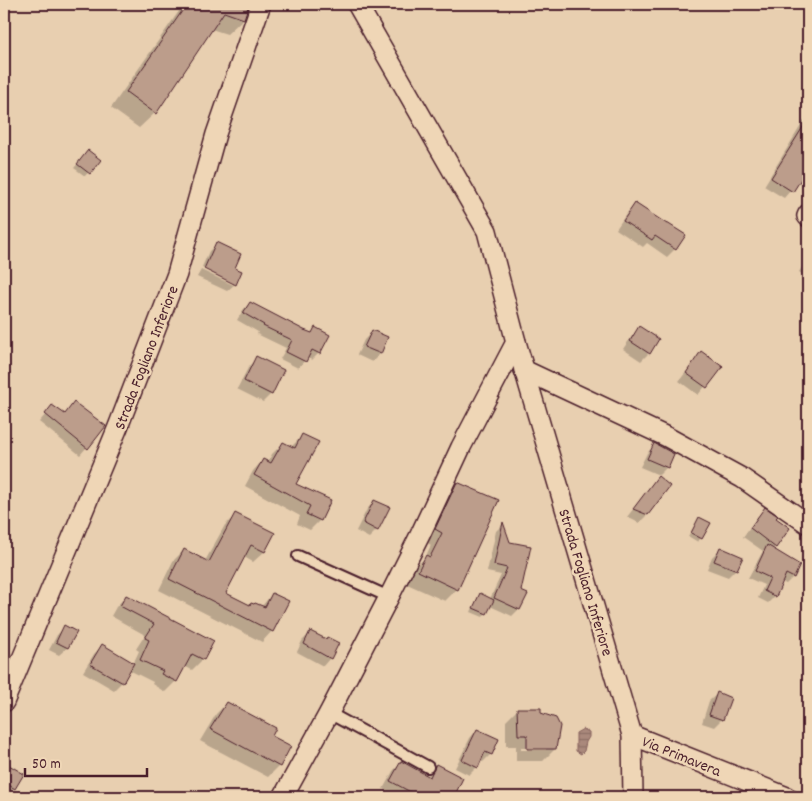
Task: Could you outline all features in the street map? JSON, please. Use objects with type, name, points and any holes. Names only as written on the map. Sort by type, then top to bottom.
[{"type":"street","name":"Strada Fogliano Inferiore","points":[[4,702],[118,428],[177,274],[216,134],[261,4]]},
{"type":"street","name":"Strada Fogliano Inferiore","points":[[357,4],[487,232],[524,370],[632,735],[634,797]]},
{"type":"street","points":[[283,797],[389,597],[461,447],[516,342]]},
{"type":"street","points":[[524,370],[667,436],[742,478],[808,524]]},
{"type":"street","name":"Via Primavera","points":[[632,735],[787,797]]},
{"type":"lane","points":[[298,556],[389,597]]},
{"type":"lane","points":[[329,713],[428,767]]},
{"type":"shaded area","points":[[583,729],[589,732],[589,737],[581,754],[576,751],[576,733]]},
{"type":"building","points":[[187,4],[249,4],[244,19],[224,12],[156,114],[126,92]]},
{"type":"building","points":[[808,119],[808,168],[793,192],[771,178]]},
{"type":"building","points":[[88,150],[101,160],[90,174],[77,164]]},
{"type":"building","points":[[635,203],[686,235],[676,250],[655,236],[652,240],[623,221]]},
{"type":"building","points":[[216,242],[241,254],[235,268],[242,271],[236,285],[204,269]]},
{"type":"building","points":[[250,302],[304,330],[312,333],[315,327],[330,335],[320,354],[312,350],[306,362],[286,352],[292,340],[263,326],[243,313]]},
{"type":"building","points":[[639,326],[659,339],[650,354],[630,341]]},
{"type":"building","points":[[372,330],[388,337],[381,354],[364,347]]},
{"type":"building","points":[[701,351],[723,367],[707,388],[686,373]]},
{"type":"building","points":[[256,356],[284,370],[272,395],[244,381]]},
{"type":"building","points":[[74,402],[106,426],[88,449],[45,414],[52,405],[65,414]]},
{"type":"building","points":[[302,434],[319,442],[296,484],[331,500],[321,521],[306,514],[310,506],[254,475],[263,459],[271,463],[283,442],[295,448]]},
{"type":"building","points":[[654,443],[674,454],[668,468],[647,459]]},
{"type":"building","points":[[658,476],[670,486],[648,515],[633,509]]},
{"type":"building","points":[[457,482],[499,500],[458,590],[418,571],[426,555],[430,557],[442,533],[435,529]]},
{"type":"building","points":[[374,500],[390,507],[378,531],[363,523]]},
{"type":"building","points":[[765,507],[790,528],[776,548],[750,528]]},
{"type":"building","points":[[235,513],[275,533],[265,552],[251,545],[226,593],[250,605],[255,603],[265,607],[272,593],[289,601],[273,632],[169,579],[184,549],[209,562]]},
{"type":"building","points":[[699,517],[711,523],[702,539],[691,533]]},
{"type":"building","points":[[503,522],[510,542],[531,546],[521,591],[528,594],[520,610],[494,598],[507,568],[494,565]]},
{"type":"building","points":[[767,545],[800,565],[794,578],[786,574],[776,597],[764,591],[770,578],[755,571]]},
{"type":"building","points":[[720,547],[743,557],[737,570],[714,561]]},
{"type":"building","points":[[480,593],[494,600],[487,614],[473,608]]},
{"type":"building","points":[[126,595],[214,641],[204,660],[192,654],[177,682],[161,674],[163,671],[140,660],[149,640],[145,638],[154,624],[120,606]]},
{"type":"building","points":[[64,625],[77,632],[68,648],[56,642]]},
{"type":"building","points":[[310,631],[339,643],[331,659],[304,644]]},
{"type":"building","points":[[102,644],[134,663],[123,683],[90,664]]},
{"type":"building","points":[[717,692],[731,698],[723,720],[709,715]]},
{"type":"building","points":[[227,702],[276,728],[272,736],[291,746],[280,767],[210,729]]},
{"type":"building","points":[[517,708],[541,708],[541,713],[556,718],[560,726],[556,749],[527,749],[527,735],[518,735]]},
{"type":"building","points":[[477,729],[499,739],[492,755],[485,752],[478,768],[462,760]]},
{"type":"building","points":[[401,761],[430,777],[436,764],[463,778],[454,797],[420,797],[390,781]]},
{"type":"building","points":[[9,765],[24,774],[15,789],[4,782],[4,773]]}]
